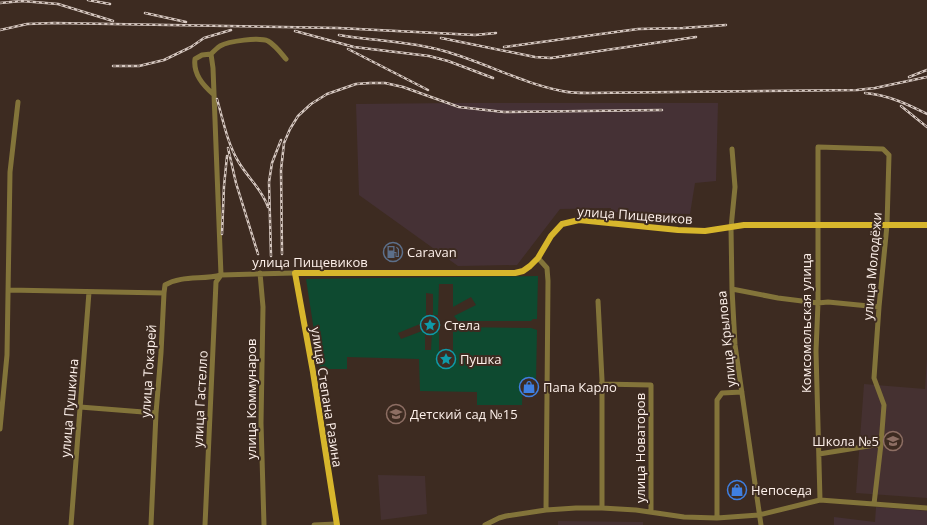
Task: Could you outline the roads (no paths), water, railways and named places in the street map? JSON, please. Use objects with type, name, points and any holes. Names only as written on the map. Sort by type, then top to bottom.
[{"type":"main road","name":"улица Пищевиков","points":[[295,273],[515,273],[523,271],[538,258],[551,236],[562,224],[579,220],[678,230],[705,231],[744,225],[927,225]]},
{"type":"main road","name":"улица Степана Разина","points":[[295,273],[313,372],[337,524]]},
{"type":"street","points":[[213,94],[205,87],[198,77],[194,66],[195,59],[202,55],[211,54],[222,45],[233,42],[266,41],[274,45],[286,59]]},
{"type":"street","name":"улица Гастелло","points":[[205,525],[216,282],[221,275],[213,68],[211,54]]},
{"type":"street","points":[[0,429],[7,355],[10,172],[18,102]]},
{"type":"street","name":"Комсомольская улица","points":[[820,500],[816,351],[818,303],[818,147],[883,149],[889,155]]},
{"type":"street","name":"улица Крылова","points":[[732,149],[735,187],[731,228],[735,345],[761,525]]},
{"type":"street","name":"улица Молодёжи","points":[[881,444],[884,405],[874,378],[887,225],[889,155]]},
{"type":"street","points":[[538,258],[547,268],[548,281],[546,510]]},
{"type":"street","name":"улица Коммунаров","points":[[260,273],[263,307],[261,423],[264,525]]},
{"type":"street","name":"улица Пищевиков","points":[[164,293],[165,285],[180,279],[221,275],[295,273]]},
{"type":"street","points":[[732,289],[778,298],[818,303],[828,302],[879,307]]},
{"type":"street","points":[[8,290],[164,293]]},
{"type":"street","name":"улица Пушкина","points":[[71,525],[89,292]]},
{"type":"street","name":"улица Токарей","points":[[151,525],[156,413],[164,293]]},
{"type":"street","points":[[598,301],[601,384],[602,508]]},
{"type":"street","name":"улица Новаторов","points":[[601,384],[651,385],[651,511]]},
{"type":"street","points":[[717,518],[717,400],[722,393],[742,392]]},
{"type":"street","points":[[80,407],[156,413]]},
{"type":"street","points":[[819,454],[881,444],[874,504]]},
{"type":"street","points":[[485,525],[499,518],[546,510],[602,508],[651,511],[684,517],[717,518],[760,515],[820,500],[927,508]]},
{"type":"street","points":[[314,525],[337,524]]},
{"type":"railway","points":[[88,0],[110,4]]},
{"type":"railway","points":[[0,3],[22,1],[58,4],[113,21]]},
{"type":"railway","points":[[145,13],[186,22]]},
{"type":"railway","points":[[0,30],[27,24],[54,23],[338,28],[475,35],[496,33]]},
{"type":"railway","points":[[504,47],[638,29],[726,25]]},
{"type":"railway","points":[[113,66],[139,66],[164,60],[191,47],[204,38],[231,30]]},
{"type":"railway","points":[[295,31],[354,47],[429,56],[448,61],[493,78]]},
{"type":"railway","points":[[339,35],[405,43],[444,51],[532,83],[572,93],[857,90],[875,88],[927,77]]},
{"type":"railway","points":[[441,38],[535,57],[551,58],[696,37]]},
{"type":"railway","points":[[348,49],[428,90]]},
{"type":"railway","points":[[909,77],[927,70]]},
{"type":"railway","points":[[282,254],[281,170],[284,143],[298,116],[311,104],[327,94],[356,84],[385,83],[403,87],[459,107],[504,112],[662,110]]},
{"type":"railway","points":[[865,93],[905,103],[927,114]]},
{"type":"railway","points":[[217,99],[234,154],[262,194],[268,207]]},
{"type":"railway","points":[[901,106],[927,127]]},
{"type":"railway","points":[[271,256],[269,182],[272,163],[281,140]]},
{"type":"railway","points":[[228,148],[236,183],[258,254]]},
{"type":"railway","points":[[222,234],[227,156]]},
{"type":"place","name":"Caravan","points":[[393,252]]},
{"type":"place","name":"Стела","points":[[430,325]]},
{"type":"place","name":"Пушка","points":[[446,359]]},
{"type":"place","name":"Папа Карло","points":[[529,387]]},
{"type":"place","name":"Детский сад №15","points":[[396,414]]},
{"type":"place","name":"Школа №5","points":[[893,441]]},
{"type":"place","name":"Непоседа","points":[[737,490]]}]
